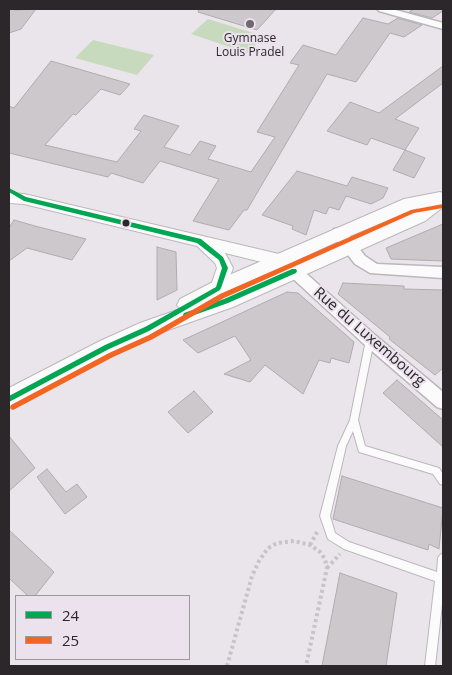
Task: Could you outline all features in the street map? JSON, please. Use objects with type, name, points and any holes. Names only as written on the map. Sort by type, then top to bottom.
[{"type":"main road","points":[[9,399],[107,347],[226,301],[287,266],[344,240],[410,203],[443,198]]},
{"type":"main road","points":[[147,330],[218,288],[287,266]]},
{"type":"street","points":[[382,9],[443,26]]},
{"type":"street","points":[[9,190],[24,199]]},
{"type":"street","points":[[9,198],[24,199],[199,241],[287,266]]},
{"type":"street","points":[[344,240],[360,260],[374,269],[443,273]]},
{"type":"street","points":[[199,241],[221,259],[225,268],[218,288]]},
{"type":"street","name":"Rue du Luxembourg","points":[[287,266],[443,402]]},
{"type":"lane","points":[[370,340],[354,420],[342,446],[325,516],[331,536],[347,546],[441,578]]},
{"type":"lane","points":[[354,420],[362,449],[436,472],[443,481]]},
{"type":"lane","points":[[430,666],[443,558]]},
{"type":"path","points":[[227,666],[252,576],[259,562],[268,548],[277,543],[294,541],[310,545],[320,552],[325,559],[327,568],[306,666]]},
{"type":"path","points":[[327,568],[347,546]]},
{"type":"green space","points":[[208,19],[263,36],[248,53],[191,34]]},
{"type":"green space","points":[[93,40],[154,55],[137,75],[75,58]]},
{"type":"building","points":[[9,9],[36,9],[21,29],[9,33]]},
{"type":"building","name":"Gymnase Louis Pradel","points":[[199,9],[276,9],[257,30],[198,12]]},
{"type":"building","points":[[414,9],[443,9],[443,11],[432,18],[409,12]]},
{"type":"building","points":[[363,18],[388,24],[398,18],[422,25],[404,37],[390,33],[356,82],[327,74],[247,210],[244,210],[229,230],[193,221],[219,179],[160,161],[143,183],[111,173],[108,177],[9,153],[9,106],[14,108],[51,61],[130,84],[120,95],[101,89],[76,115],[73,114],[45,145],[117,162],[141,131],[134,129],[144,115],[179,126],[164,147],[190,155],[200,141],[216,146],[208,159],[251,172],[275,137],[257,132],[299,65],[290,63],[303,45],[336,55]]},
{"type":"building","points":[[443,66],[443,83],[395,119],[419,128],[405,150],[371,138],[367,145],[327,131],[350,102],[379,113]]},
{"type":"building","points":[[405,150],[425,158],[414,178],[393,170]]},
{"type":"building","points":[[297,171],[347,186],[352,177],[388,188],[383,198],[371,204],[346,196],[339,210],[329,207],[326,214],[314,210],[306,235],[292,229],[293,226],[262,215]]},
{"type":"building","points":[[14,220],[86,239],[72,260],[27,248],[9,261],[9,228]]},
{"type":"building","points":[[443,224],[443,261],[391,259],[386,248]]},
{"type":"building","points":[[157,247],[176,252],[177,290],[157,300]]},
{"type":"building","points":[[343,283],[404,286],[404,289],[443,290],[443,368],[435,375],[389,339],[390,337],[338,294]]},
{"type":"building","points":[[287,292],[298,293],[354,342],[349,363],[331,358],[330,363],[319,360],[303,394],[265,365],[250,382],[224,374],[251,360],[235,336],[198,353],[183,340]]},
{"type":"building","points":[[397,380],[443,420],[443,447],[383,393]]},
{"type":"building","points":[[194,391],[213,412],[188,433],[168,412]]},
{"type":"building","points":[[9,436],[35,468],[9,491]]},
{"type":"building","points":[[47,469],[66,492],[77,484],[87,497],[65,514],[37,477]]},
{"type":"building","points":[[342,476],[443,508],[439,549],[429,544],[428,550],[333,519]]},
{"type":"building","points":[[9,530],[54,572],[36,595],[27,595],[9,578]]},
{"type":"building","points":[[340,573],[397,593],[386,666],[322,666]]},
{"type":"transit line","name":"24","points":[[9,190],[24,199],[199,241],[221,259],[225,268],[218,288],[147,329],[107,347],[9,399]]},
{"type":"transit line","name":"25","points":[[13,407],[111,355],[151,337],[222,296],[413,211],[443,206]]},
{"type":"transit line","name":"24","points":[[186,315],[226,301],[294,271]]},
{"type":"place","name":"Gymnase Louis Pradel","points":[[250,24]]}]
